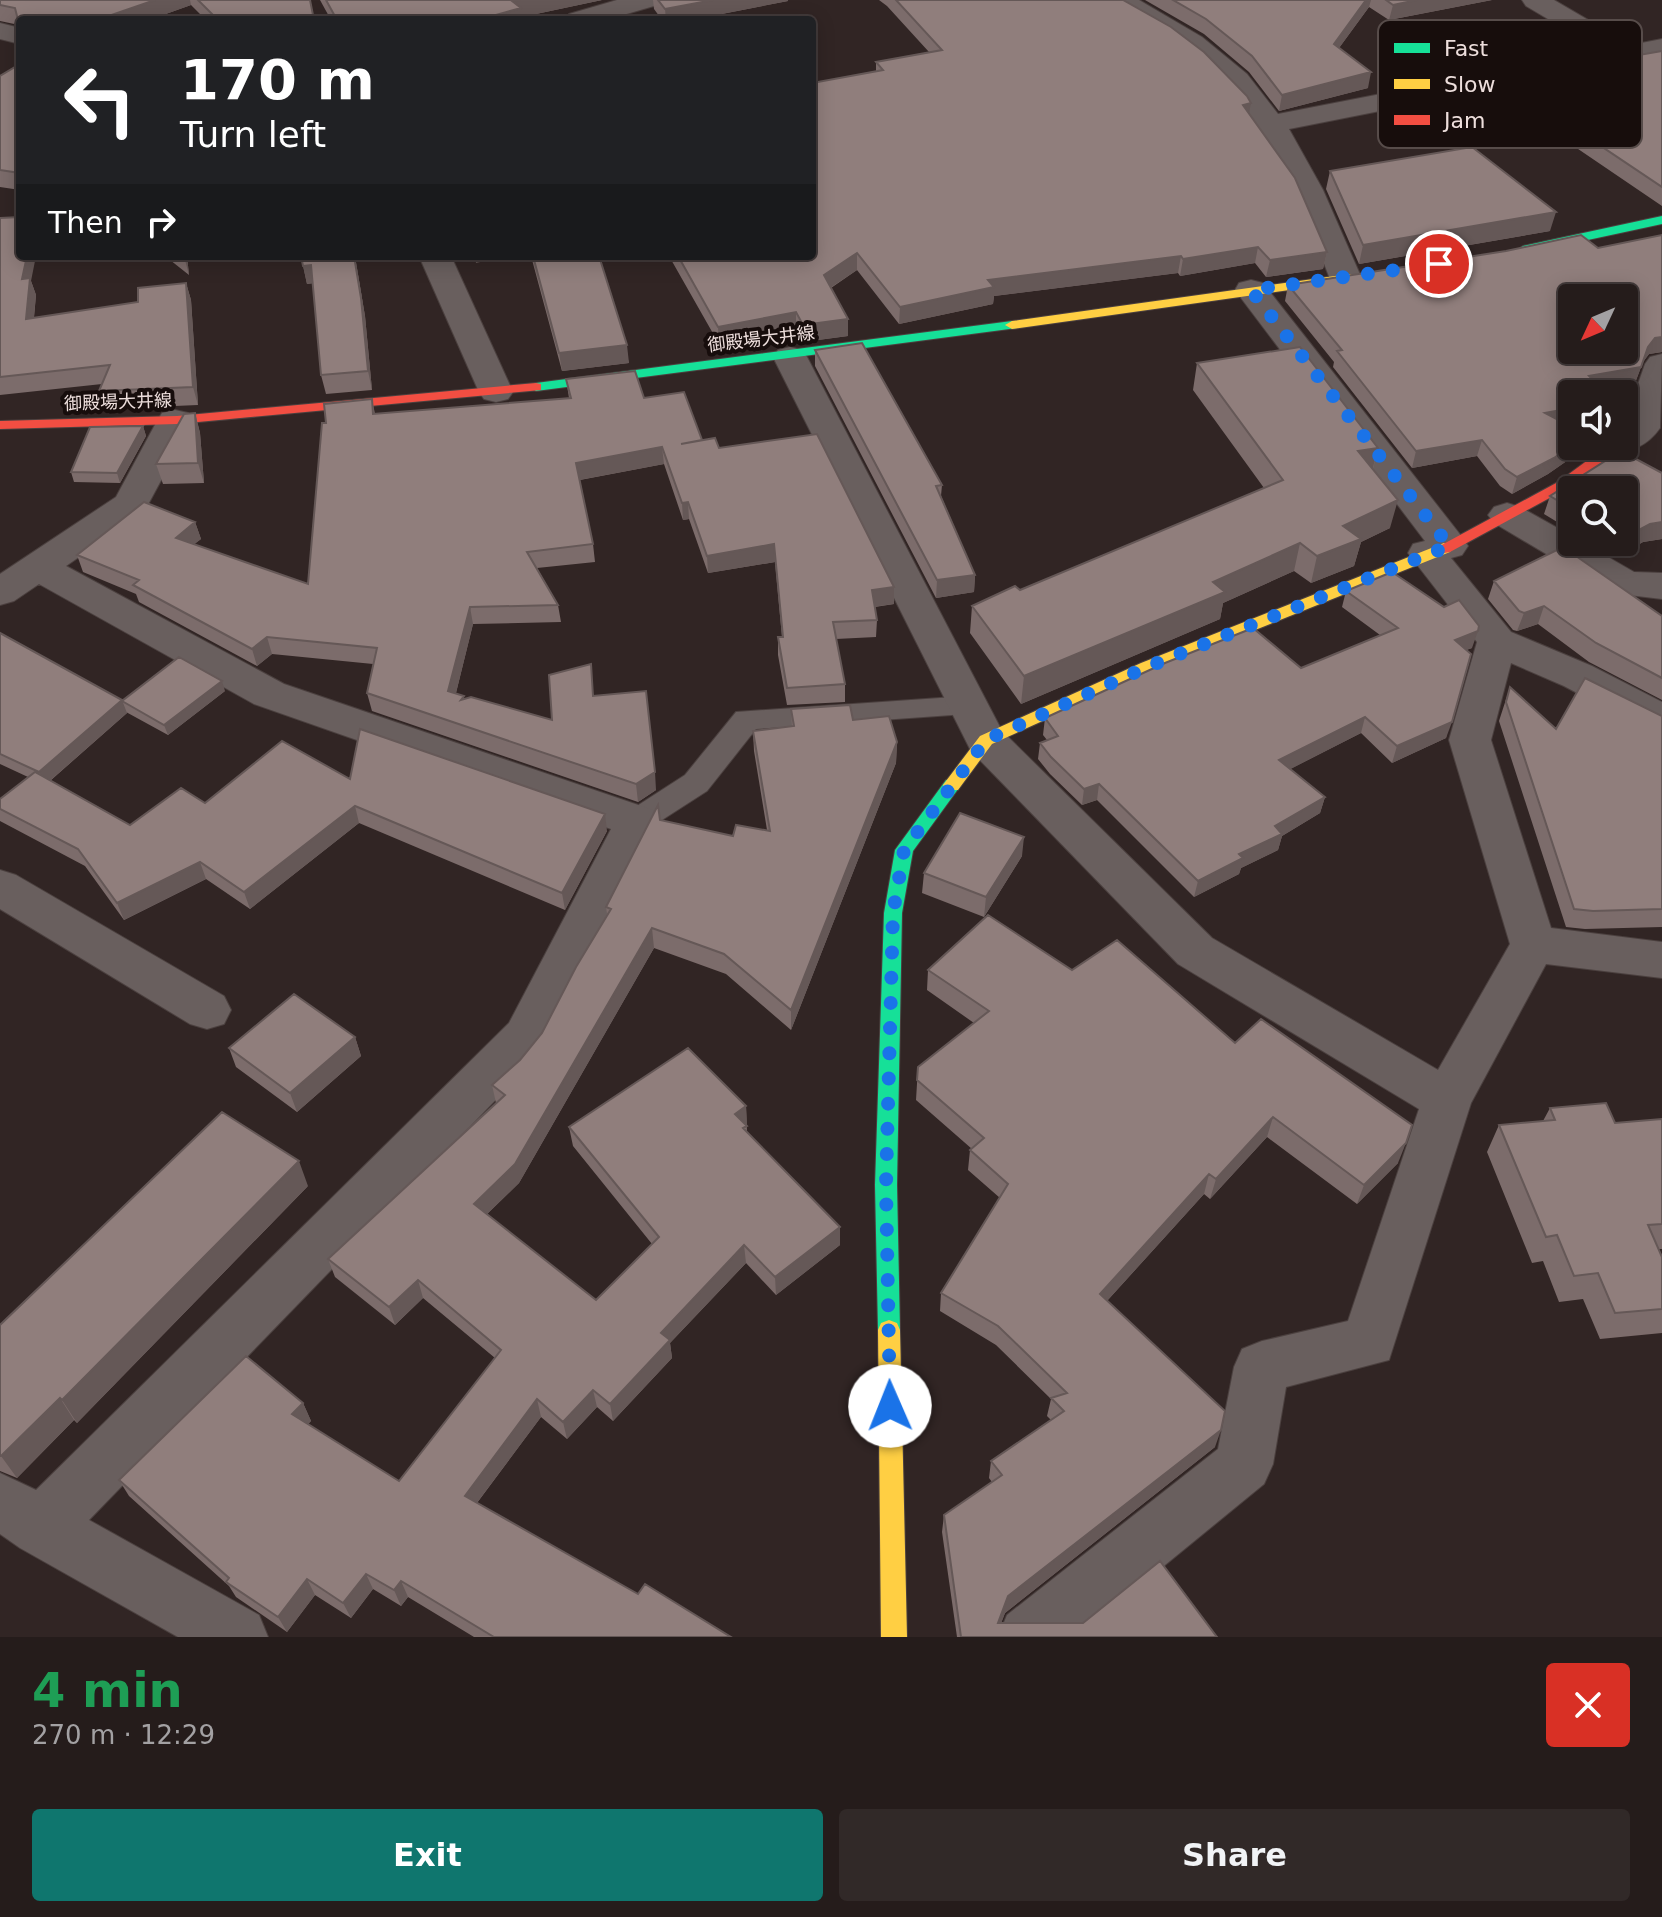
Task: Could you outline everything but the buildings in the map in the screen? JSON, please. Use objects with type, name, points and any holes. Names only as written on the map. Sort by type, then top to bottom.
[{"type":"main road","points":[[1501,254],[1662,220]]},
{"type":"main road","name":"御殿場大井線","points":[[0,425],[175,421],[496,392],[790,357],[1354,277]]},
{"type":"main road","points":[[894,1637],[886,1185],[893,913],[904,850],[977,723],[1147,667],[1438,549],[1563,485],[1598,460]]},
{"type":"street","points":[[585,12],[645,0]]},
{"type":"street","points":[[1120,0],[1213,57],[1252,96],[1354,277]]},
{"type":"street","points":[[1535,0],[1569,20]]},
{"type":"street","points":[[1642,51],[1662,47]]},
{"type":"street","points":[[1270,124],[1378,103]]},
{"type":"street","points":[[437,260],[496,392]]},
{"type":"street","points":[[1251,290],[1438,549],[1497,641],[1578,676],[1662,720]]},
{"type":"street","points":[[790,357],[977,723],[1195,951],[1447,1100]]},
{"type":"street","points":[[1638,431],[1642,428],[1662,364]]},
{"type":"street","points":[[19,579],[131,504],[175,421]]},
{"type":"street","points":[[1507,515],[1626,584],[1662,586]]},
{"type":"street","points":[[19,579],[269,694],[637,821],[526,1037],[21,1515],[237,1637]]},
{"type":"street","points":[[1029,1637],[1244,1464],[1262,1367],[1369,1342],[1447,1100],[1533,944],[1470,740],[1497,641]]},
{"type":"street","points":[[0,887],[207,1010]]},
{"type":"street","points":[[1533,944],[1662,960]]},
{"type":"lane","points":[[637,821],[696,783],[747,719],[977,723]]},
{"type":"traffic: fast","points":[[1523,250],[1662,220]]},
{"type":"traffic: fast","points":[[536,387],[1012,325]]},
{"type":"traffic: fast","points":[[889,1330],[886,1185],[893,913],[904,850],[952,785]]},
{"type":"traffic: slow","points":[[1012,325],[1349,278]]},
{"type":"traffic: slow","points":[[952,785],[986,740],[1147,667],[1444,548]]},
{"type":"traffic: slow","points":[[889,1330],[894,1637]]},
{"type":"traffic: jam","points":[[0,425],[177,420],[536,387]]},
{"type":"traffic: jam","points":[[1444,548],[1563,485],[1598,460]]},
{"type":"route","points":[[890,1406],[886,1185],[893,913],[904,850],[986,740],[1147,667],[1449,546],[1251,290],[1439,264]]}]
